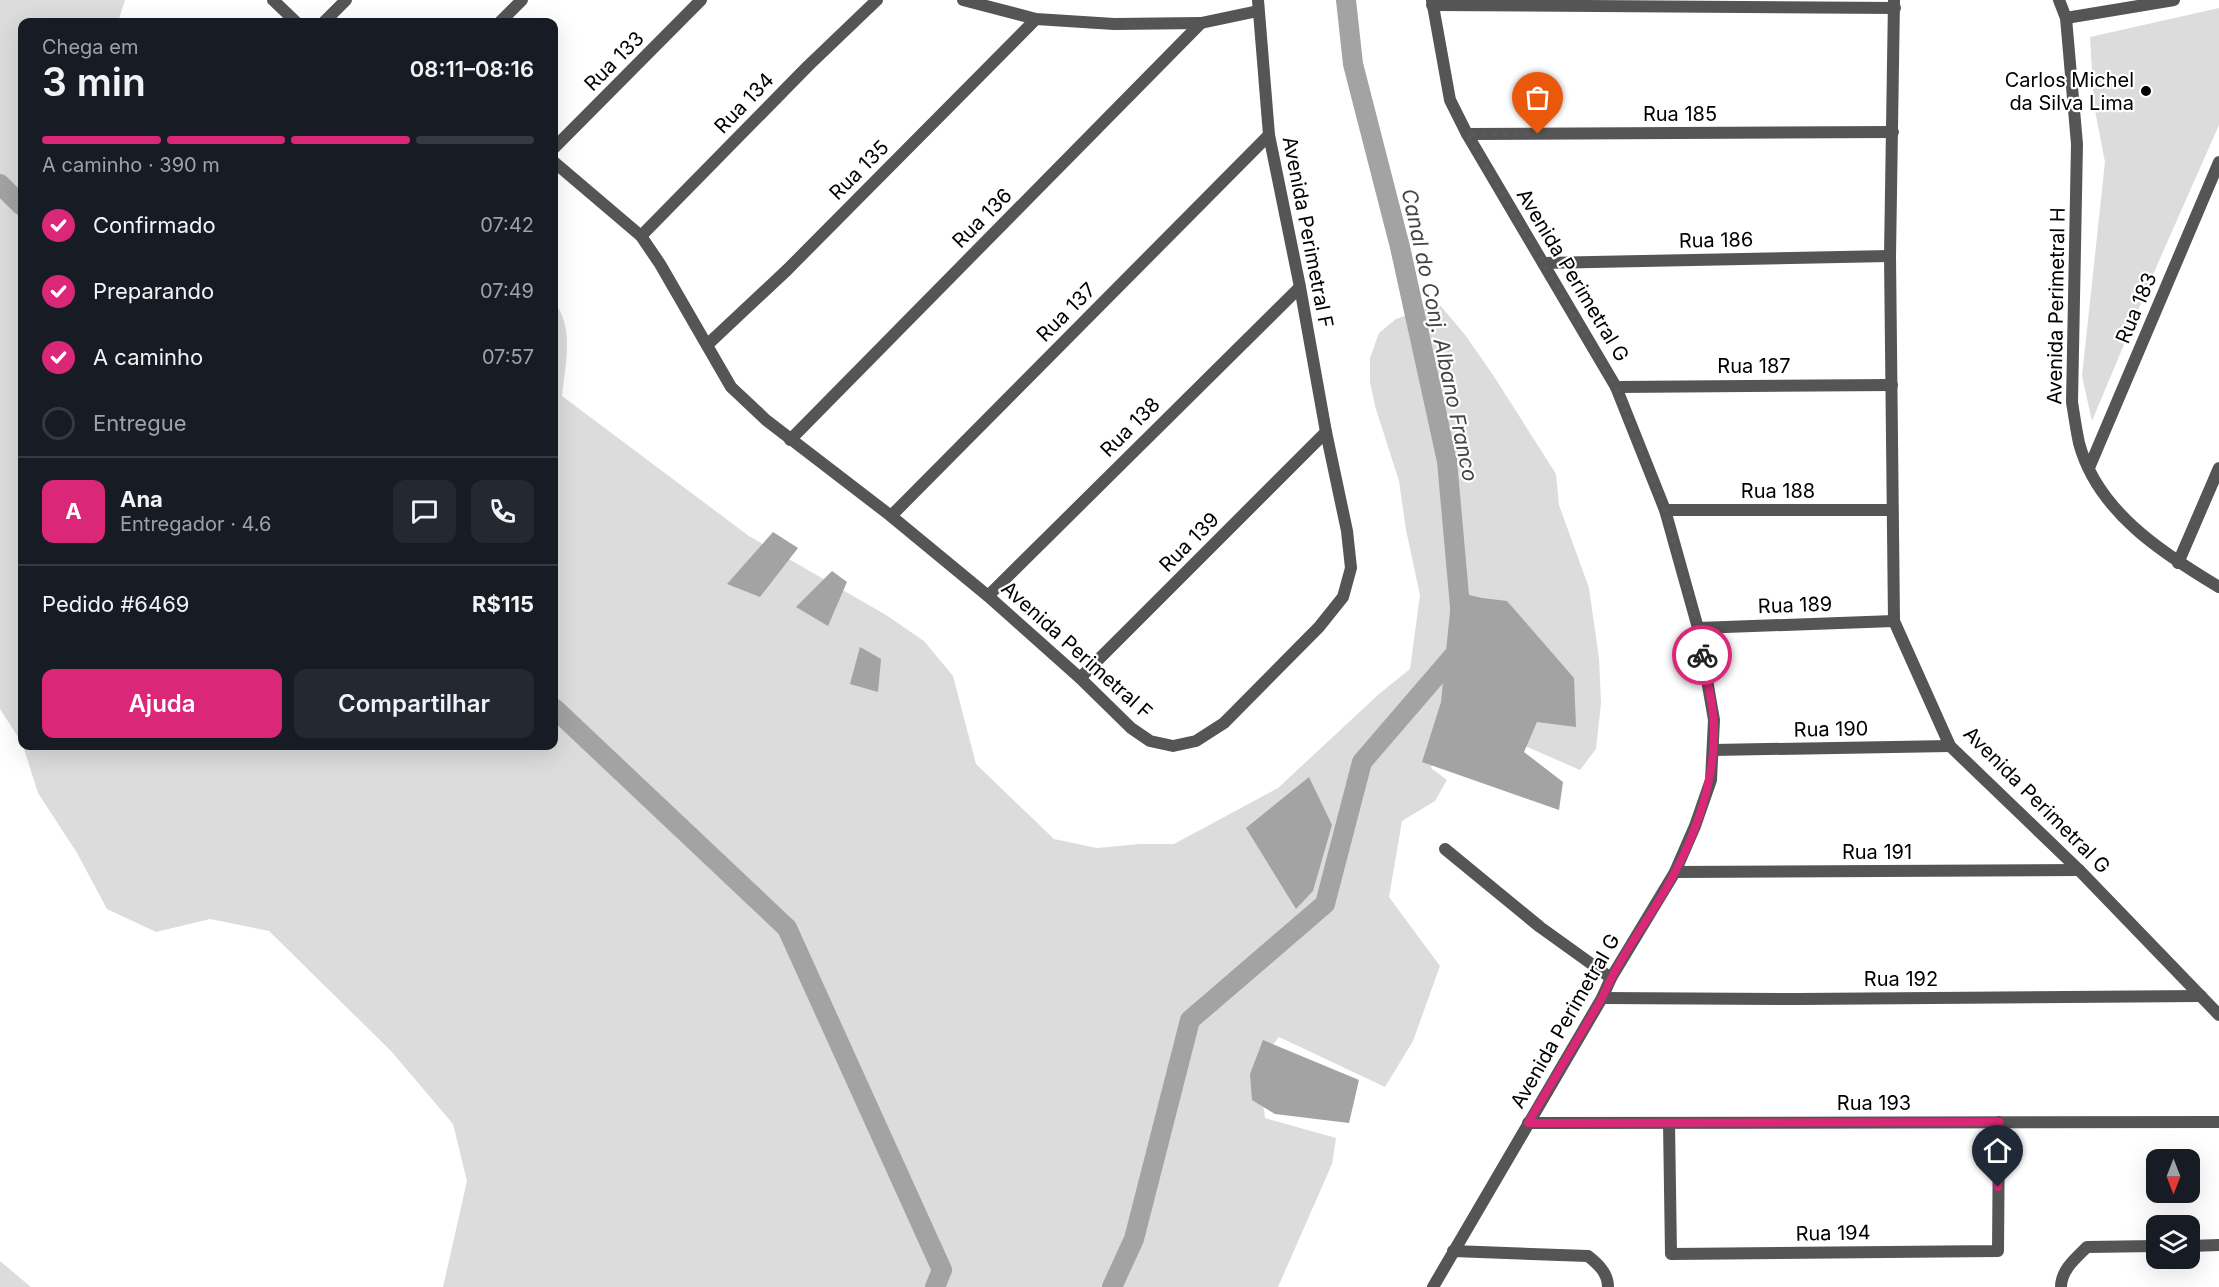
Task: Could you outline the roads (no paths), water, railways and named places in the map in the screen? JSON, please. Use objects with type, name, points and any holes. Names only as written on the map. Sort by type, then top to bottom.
[{"type":"street","points":[[273,0],[292,18]]},
{"type":"street","points":[[328,18],[346,0]]},
{"type":"street","points":[[504,18],[522,0]]},
{"type":"street","name":"Rua 133","points":[[558,144],[701,0]]},
{"type":"street","name":"Rua 134","points":[[641,236],[808,66],[877,0]]},
{"type":"street","points":[[963,0],[1036,19],[1125,24],[1201,23],[1258,6]]},
{"type":"street","name":"Avenida Perimetral H","points":[[2059,0],[2066,18],[2077,144],[2072,402],[2079,443],[2089,468],[2106,496],[2131,525],[2178,563],[2219,587]]},
{"type":"street","points":[[2066,18],[2174,0]]},
{"type":"street","points":[[1432,3],[1894,4]]},
{"type":"street","name":"Avenida Perimetral G","points":[[1432,3],[1450,100],[1467,134],[1616,387],[1665,510],[1698,628],[1714,720],[1711,780],[1695,826],[1675,872],[1611,978],[1602,998],[1433,1287]]},
{"type":"street","name":"Avenida Perimetral G","points":[[1894,4],[1890,256],[1894,621],[1950,746],[2079,870],[2219,1015]]},
{"type":"street","name":"Avenida Perimetral F","points":[[558,165],[641,236],[660,264],[731,387],[790,440],[891,516],[988,596],[1080,678],[1131,728],[1150,741],[1173,746],[1196,741],[1224,723],[1319,627],[1343,597],[1351,568],[1347,531],[1269,135],[1258,6]]},
{"type":"street","name":"Rua 135","points":[[707,345],[787,270],[1036,19]]},
{"type":"street","name":"Rua 136","points":[[790,440],[1201,23]]},
{"type":"street","name":"Rua 185","points":[[1467,134],[1893,132]]},
{"type":"street","name":"Rua 137","points":[[891,516],[1269,135]]},
{"type":"street","name":"Rua 183","points":[[2089,468],[2219,162]]},
{"type":"street","name":"Rua 186","points":[[1543,263],[1890,256]]},
{"type":"street","name":"Rua 138","points":[[988,596],[1300,287]]},
{"type":"street","name":"Rua 187","points":[[1616,387],[1892,385]]},
{"type":"street","name":"Rua 139","points":[[1080,678],[1326,432]]},
{"type":"street","points":[[2178,563],[2219,468]]},
{"type":"street","name":"Rua 188","points":[[1665,510],[1892,510]]},
{"type":"street","name":"Rua 189","points":[[1698,628],[1894,621]]},
{"type":"street","name":"Rua 190","points":[[1713,750],[1950,746]]},
{"type":"street","points":[[1445,849],[1540,927],[1611,978]]},
{"type":"street","name":"Rua 191","points":[[1675,872],[2079,870]]},
{"type":"street","name":"Rua 192","points":[[1602,998],[2201,996]]},
{"type":"street","name":"Rua 194","points":[[1669,1123],[1671,1254],[1998,1251],[1999,1122]]},
{"type":"street","name":"Rua 193","points":[[1528,1123],[2219,1122]]},
{"type":"street","points":[[2200,1246],[2219,1245]]},
{"type":"street","points":[[2061,1287],[2061,1279],[2072,1262],[2087,1248],[2146,1246]]},
{"type":"street","points":[[1453,1251],[1588,1257],[1600,1266],[1608,1281],[1608,1287]]},
{"type":"waterway","name":"Canal do Conj. Albano Franco","points":[[1346,0],[1353,64],[1400,247],[1447,461],[1461,618]]},
{"type":"waterway","points":[[0,184],[18,202]]},
{"type":"waterway","name":"Canal do Conj. Albano Franco","points":[[1112,1287],[1134,1239],[1190,1020],[1325,904],[1362,762],[1461,647]]},
{"type":"waterway","points":[[558,712],[787,928],[942,1270],[935,1287]]},
{"type":"place","name":"Carlos Michel da Silva Lima","points":[[2146,91]]}]
